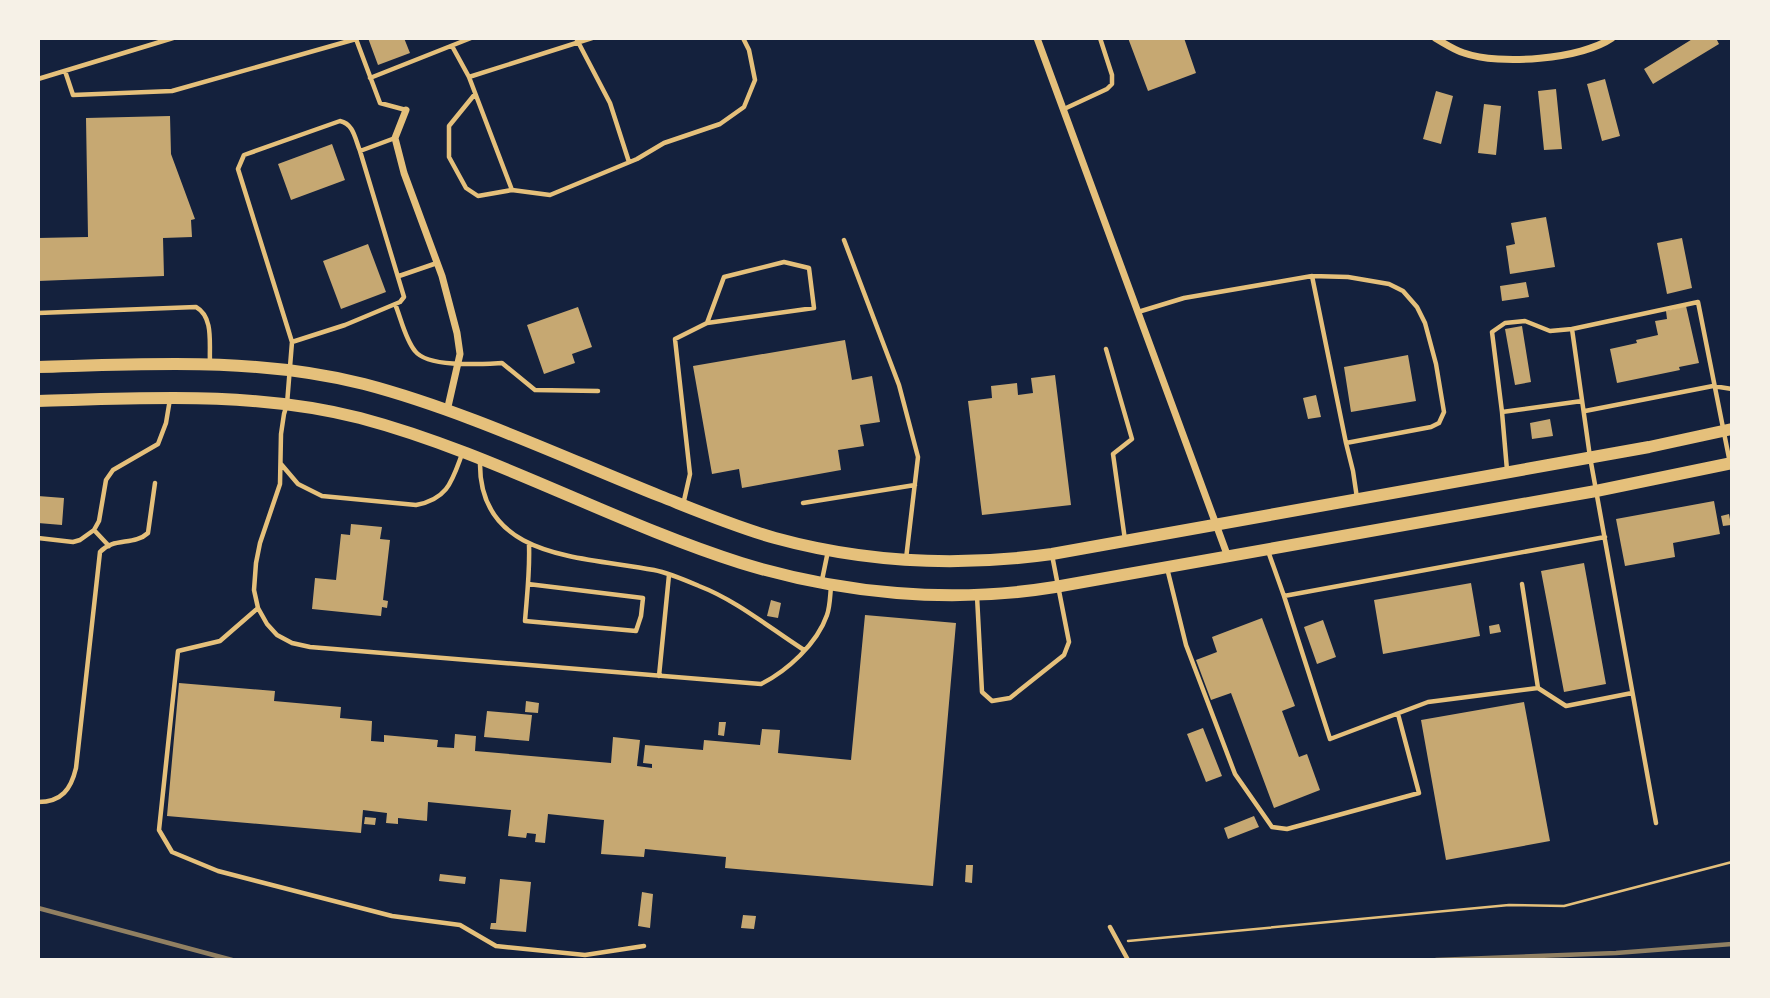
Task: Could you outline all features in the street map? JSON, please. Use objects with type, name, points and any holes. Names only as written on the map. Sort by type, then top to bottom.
[{"type":"main road","points":[[38,368],[210,363],[291,370],[366,385],[447,411],[683,505],[772,537],[828,550],[906,560],[972,562],[1052,554],[1727,430]]},
{"type":"main road","points":[[38,401],[241,399],[336,412],[383,425],[462,453],[712,553],[773,572],[827,584],[895,593],[977,595],[1058,587],[1731,465]]},
{"type":"street","points":[[1037,38],[1228,557]]},
{"type":"street","points":[[1435,38],[1465,54],[1509,59],[1555,58],[1602,46],[1612,38]]},
{"type":"street","points":[[406,110],[395,138],[404,173],[437,262],[457,332],[460,354],[447,411]]},
{"type":"lane","points":[[38,79],[173,38]]},
{"type":"lane","points":[[370,78],[471,38]]},
{"type":"lane","points":[[469,77],[578,40],[592,38]]},
{"type":"lane","points":[[475,94],[449,126],[449,157],[466,188],[478,196],[512,190],[550,195],[629,162],[664,144],[720,124],[744,107],[755,80],[749,50],[743,38]]},
{"type":"lane","points":[[1063,109],[1112,85],[1112,75],[1100,38]]},
{"type":"lane","points":[[65,71],[73,95],[172,91],[355,39],[380,103],[406,110]]},
{"type":"lane","points":[[578,40],[610,103],[629,162]]},
{"type":"lane","points":[[452,46],[469,77],[512,190]]},
{"type":"lane","points":[[292,342],[345,325],[395,304],[404,297],[400,276],[360,151],[351,128],[344,121],[244,155],[239,163],[239,175],[292,342],[280,484],[256,563],[254,590],[258,608],[267,624],[277,635],[292,643],[310,647],[761,684],[774,678],[804,650],[827,616],[828,550]]},
{"type":"lane","points":[[360,151],[395,138]]},
{"type":"lane","points":[[844,240],[899,385],[918,457],[906,560]]},
{"type":"lane","points":[[400,276],[437,262]]},
{"type":"lane","points":[[683,505],[690,474],[675,339],[707,323],[814,308],[809,268],[784,262],[724,277],[707,323]]},
{"type":"lane","points":[[1139,312],[1184,298],[1312,276],[1348,277],[1389,285],[1403,291],[1417,307],[1425,323],[1436,364],[1444,412],[1439,423],[1431,427],[1346,443]]},
{"type":"lane","points":[[1312,276],[1357,499]]},
{"type":"lane","points":[[1508,472],[1492,332],[1505,323],[1525,321],[1550,331],[1572,329],[1698,302],[1713,386],[1727,430],[1731,465]]},
{"type":"lane","points":[[395,304],[416,353],[457,365],[502,363],[534,390],[598,391]]},
{"type":"lane","points":[[38,313],[196,307],[205,314],[208,323],[210,363]]},
{"type":"lane","points":[[1572,329],[1596,491],[1656,823]]},
{"type":"lane","points":[[1106,349],[1132,439],[1113,454],[1125,541]]},
{"type":"lane","points":[[1585,411],[1713,386],[1731,389]]},
{"type":"lane","points":[[38,538],[73,542],[94,530],[99,521],[106,480],[113,470],[158,444],[166,423],[170,398]]},
{"type":"lane","points":[[1502,412],[1582,401]]},
{"type":"lane","points":[[280,463],[298,484],[322,496],[416,505],[431,502],[450,486],[462,453]]},
{"type":"lane","points":[[480,460],[482,489],[493,514],[509,532],[529,545],[669,575],[702,587],[724,598],[804,650]]},
{"type":"lane","points":[[38,802],[53,800],[64,793],[71,786],[76,768],[100,552],[109,546],[136,541],[148,533],[155,483]]},
{"type":"lane","points":[[803,503],[915,485]]},
{"type":"lane","points":[[94,530],[109,546]]},
{"type":"lane","points":[[1284,596],[1605,537]]},
{"type":"lane","points":[[528,584],[643,598],[636,631],[525,621],[529,545]]},
{"type":"lane","points":[[1268,550],[1331,739],[1429,702],[1538,688],[1566,706],[1633,693]]},
{"type":"lane","points":[[977,595],[982,692],[992,701],[1010,698],[1064,655],[1069,642],[1052,554]]},
{"type":"lane","points":[[1167,568],[1186,645],[1235,774],[1272,827],[1287,830],[1419,793],[1398,714]]},
{"type":"lane","points":[[659,676],[669,575]]},
{"type":"lane","points":[[1522,584],[1538,688]]},
{"type":"lane","points":[[258,608],[220,641],[178,651],[159,830],[172,852],[218,871],[379,913],[460,925],[496,946],[585,954],[644,946]]},
{"type":"lane","points":[[1110,927],[1128,960]]},
{"type":"path","points":[[1118,942],[1509,905],[1564,906],[1731,862]]},
{"type":"building","points":[[368,38],[404,38],[410,53],[378,65]]},
{"type":"building","points":[[1128,38],[1184,38],[1196,73],[1148,91]]},
{"type":"building","points":[[1694,38],[1716,38],[1719,44],[1653,84],[1644,69]]},
{"type":"building","points":[[1605,79],[1620,136],[1602,141],[1587,84]]},
{"type":"building","points":[[1556,89],[1562,149],[1544,150],[1538,91]]},
{"type":"building","points":[[1436,91],[1453,96],[1441,144],[1423,139]]},
{"type":"building","points":[[1484,104],[1501,106],[1496,155],[1478,153]]},
{"type":"building","points":[[170,116],[171,154],[195,219],[191,220],[192,237],[163,238],[164,276],[38,281],[38,238],[88,237],[86,118]]},
{"type":"building","points":[[332,144],[345,180],[291,200],[278,164]]},
{"type":"building","points":[[1546,217],[1555,267],[1510,274],[1506,246],[1515,244],[1511,223]]},
{"type":"building","points":[[1682,238],[1692,288],[1667,294],[1657,243]]},
{"type":"building","points":[[368,244],[386,292],[341,309],[323,261]]},
{"type":"building","points":[[1526,282],[1529,297],[1502,301],[1500,286]]},
{"type":"building","points":[[1686,306],[1699,363],[1679,367],[1680,370],[1617,383],[1610,349],[1658,335],[1655,321],[1667,319],[1666,311]]},
{"type":"building","points":[[578,307],[592,347],[572,354],[575,363],[544,374],[527,325]]},
{"type":"building","points":[[1522,326],[1531,382],[1515,385],[1505,329]]},
{"type":"building","points":[[845,340],[852,380],[872,376],[880,422],[860,425],[864,446],[838,450],[841,470],[742,488],[739,469],[712,474],[693,366]]},
{"type":"building","points":[[1408,355],[1416,401],[1351,412],[1344,367]]},
{"type":"building","points":[[1055,375],[1071,505],[982,515],[968,401],[992,398],[991,386],[1017,383],[1018,395],[1033,393],[1031,378]]},
{"type":"building","points":[[1316,395],[1321,417],[1308,419],[1303,398]]},
{"type":"building","points":[[1550,419],[1553,436],[1532,439],[1530,423]]},
{"type":"building","points":[[38,496],[64,498],[62,525],[38,523]]},
{"type":"building","points":[[1714,501],[1720,534],[1673,543],[1675,557],[1625,566],[1616,519]]},
{"type":"building","points":[[1729,514],[1731,525],[1723,526],[1721,516]]},
{"type":"building","points":[[351,524],[382,527],[380,539],[390,540],[383,600],[388,601],[387,608],[382,607],[381,616],[312,609],[315,578],[336,580],[341,534],[350,535]]},
{"type":"building","points":[[1584,563],[1606,684],[1564,692],[1541,571]]},
{"type":"building","points":[[1471,583],[1480,636],[1383,654],[1374,600]]},
{"type":"building","points":[[771,600],[781,603],[778,618],[767,616]]},
{"type":"building","points":[[865,615],[956,623],[933,886],[725,868],[726,857],[645,849],[644,857],[601,854],[604,820],[548,814],[545,843],[535,842],[536,834],[527,833],[526,838],[508,836],[511,810],[428,802],[427,821],[398,818],[398,824],[386,823],[387,813],[363,810],[361,833],[167,816],[179,683],[275,691],[274,701],[341,707],[340,718],[372,721],[371,741],[384,742],[384,735],[438,740],[437,747],[454,748],[455,734],[476,736],[475,751],[611,763],[613,737],[640,740],[637,766],[652,768],[652,764],[643,763],[645,745],[703,750],[704,740],[760,745],[762,729],[780,730],[778,753],[851,760]]},
{"type":"building","points":[[1262,618],[1295,706],[1282,711],[1299,757],[1307,754],[1320,790],[1274,808],[1231,693],[1211,700],[1196,660],[1217,652],[1212,637]]},
{"type":"building","points":[[1323,620],[1336,657],[1317,664],[1304,627]]},
{"type":"building","points":[[1499,624],[1501,632],[1490,634],[1489,626]]},
{"type":"building","points":[[526,701],[539,703],[538,713],[525,712]]},
{"type":"building","points":[[1524,702],[1550,841],[1446,860],[1421,720]]},
{"type":"building","points":[[487,711],[532,715],[529,741],[484,737]]},
{"type":"building","points":[[719,722],[726,722],[724,736],[718,735]]},
{"type":"building","points":[[1203,728],[1222,776],[1206,782],[1187,734]]},
{"type":"building","points":[[1254,816],[1259,827],[1228,839],[1224,828]]},
{"type":"building","points":[[365,817],[376,818],[375,825],[364,824]]},
{"type":"building","points":[[966,865],[973,865],[972,883],[965,882]]},
{"type":"building","points":[[440,874],[466,877],[465,884],[439,881]]},
{"type":"building","points":[[500,879],[531,882],[526,932],[490,929],[491,923],[496,923]]},
{"type":"building","points":[[642,892],[653,894],[650,928],[638,926]]},
{"type":"building","points":[[743,915],[756,916],[754,929],[741,928]]},
{"type":"railway","points":[[38,908],[232,960]]},
{"type":"railway","points":[[1436,960],[1616,953],[1732,944]]}]
